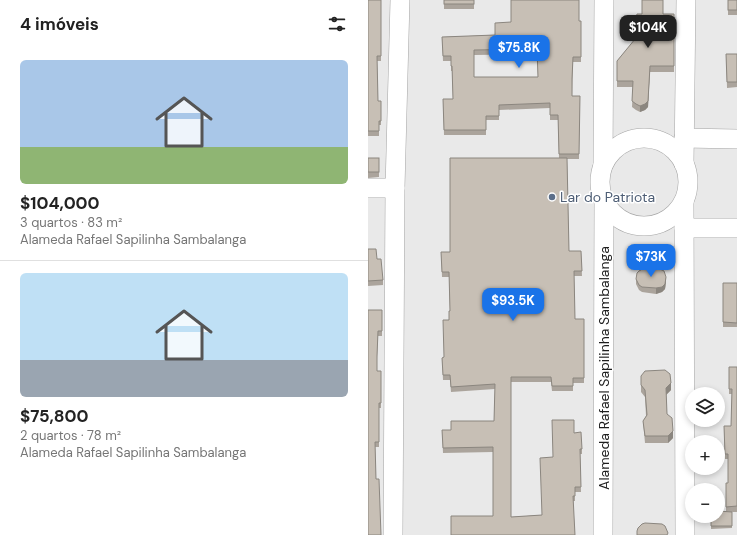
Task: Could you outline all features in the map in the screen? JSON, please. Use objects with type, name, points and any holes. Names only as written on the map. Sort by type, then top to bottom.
[{"type":"street","points":[[393,535],[395,188],[400,0]]},
{"type":"street","name":"Alameda Rafael Sapilinha Sambalanga","points":[[603,165],[611,152],[623,143],[638,138],[653,138],[667,144],[679,154],[686,168],[689,181],[687,196],[681,208],[671,218],[659,225],[645,227],[631,225],[618,219],[608,209],[601,195],[599,180],[603,165],[604,0]]},
{"type":"street","name":"Alameda Rafael Sapilinha Sambalanga","points":[[684,164],[686,0]]},
{"type":"street","points":[[684,138],[737,139]]},
{"type":"street","points":[[368,188],[395,188]]},
{"type":"street","name":"Alameda Rafael Sapilinha Sambalanga","points":[[603,535],[604,200]]},
{"type":"street","name":"Alameda Rafael Sapilinha Sambalanga","points":[[684,202],[685,535]]},
{"type":"street","points":[[684,228],[737,228]]},
{"type":"shaded area","name":"Lar do Patriota","points":[[368,0],[737,0],[737,535],[368,535]]},
{"type":"building","points":[[368,0],[381,0],[381,56],[377,56],[378,101],[381,101],[381,121],[379,121],[379,131],[368,131]]},
{"type":"building","points":[[444,0],[474,0],[474,4],[444,4]]},
{"type":"building","points":[[511,0],[579,0],[579,21],[581,21],[581,57],[573,57],[572,96],[580,96],[579,154],[559,154],[558,115],[550,115],[550,103],[499,105],[499,116],[486,116],[486,130],[444,130],[443,99],[453,99],[451,56],[443,56],[442,37],[495,35],[495,23],[511,22]],"holes":[[[537,49],[538,77],[474,77],[474,50]]]},
{"type":"building","points":[[642,0],[663,0],[663,14],[674,14],[674,66],[650,66],[648,101],[640,106],[632,101],[633,81],[617,81],[617,61],[640,33],[635,22],[637,14],[642,14]]},
{"type":"building","points":[[728,0],[737,0],[737,10],[728,10]]},
{"type":"building","points":[[726,54],[737,54],[737,82],[727,82]]},
{"type":"building","points":[[368,158],[379,158],[379,172],[368,172]]},
{"type":"building","points":[[450,158],[567,158],[569,251],[581,251],[582,271],[574,271],[575,319],[584,319],[584,378],[573,378],[573,386],[552,386],[551,377],[511,377],[511,517],[542,515],[540,458],[553,457],[552,420],[574,420],[574,433],[581,432],[582,449],[580,449],[581,487],[575,487],[575,496],[573,496],[575,535],[451,535],[451,516],[493,516],[493,447],[443,448],[442,430],[451,430],[451,421],[494,421],[495,384],[451,387],[450,375],[443,375],[443,320],[449,320],[450,311],[449,272],[442,272],[441,252],[450,252]]},
{"type":"building","points":[[368,249],[376,249],[377,259],[381,259],[383,280],[368,281]]},
{"type":"building","points":[[644,268],[658,268],[664,271],[666,277],[665,284],[662,287],[656,288],[642,287],[639,285],[636,279],[637,273]]},
{"type":"building","points":[[723,283],[737,283],[737,323],[723,322]]},
{"type":"building","points":[[368,310],[382,310],[382,331],[378,331],[377,356],[377,371],[381,371],[379,442],[375,442],[376,479],[379,479],[381,535],[368,535]]},
{"type":"building","points":[[729,367],[737,367],[737,506],[726,507],[728,454],[725,454],[724,427],[731,426],[732,389],[729,389]]},
{"type":"building","points":[[665,370],[670,374],[671,383],[666,388],[667,414],[672,418],[673,431],[668,436],[645,436],[643,421],[647,415],[645,390],[641,385],[641,376],[645,371]]},
{"type":"building","points":[[725,512],[732,512],[732,526],[711,526],[711,523],[725,523]]},
{"type":"building","points":[[645,523],[662,524],[665,526],[668,533],[667,535],[637,535],[638,528]]},
{"type":"place","name":"Lar do Patriota","points":[[552,197]]}]
